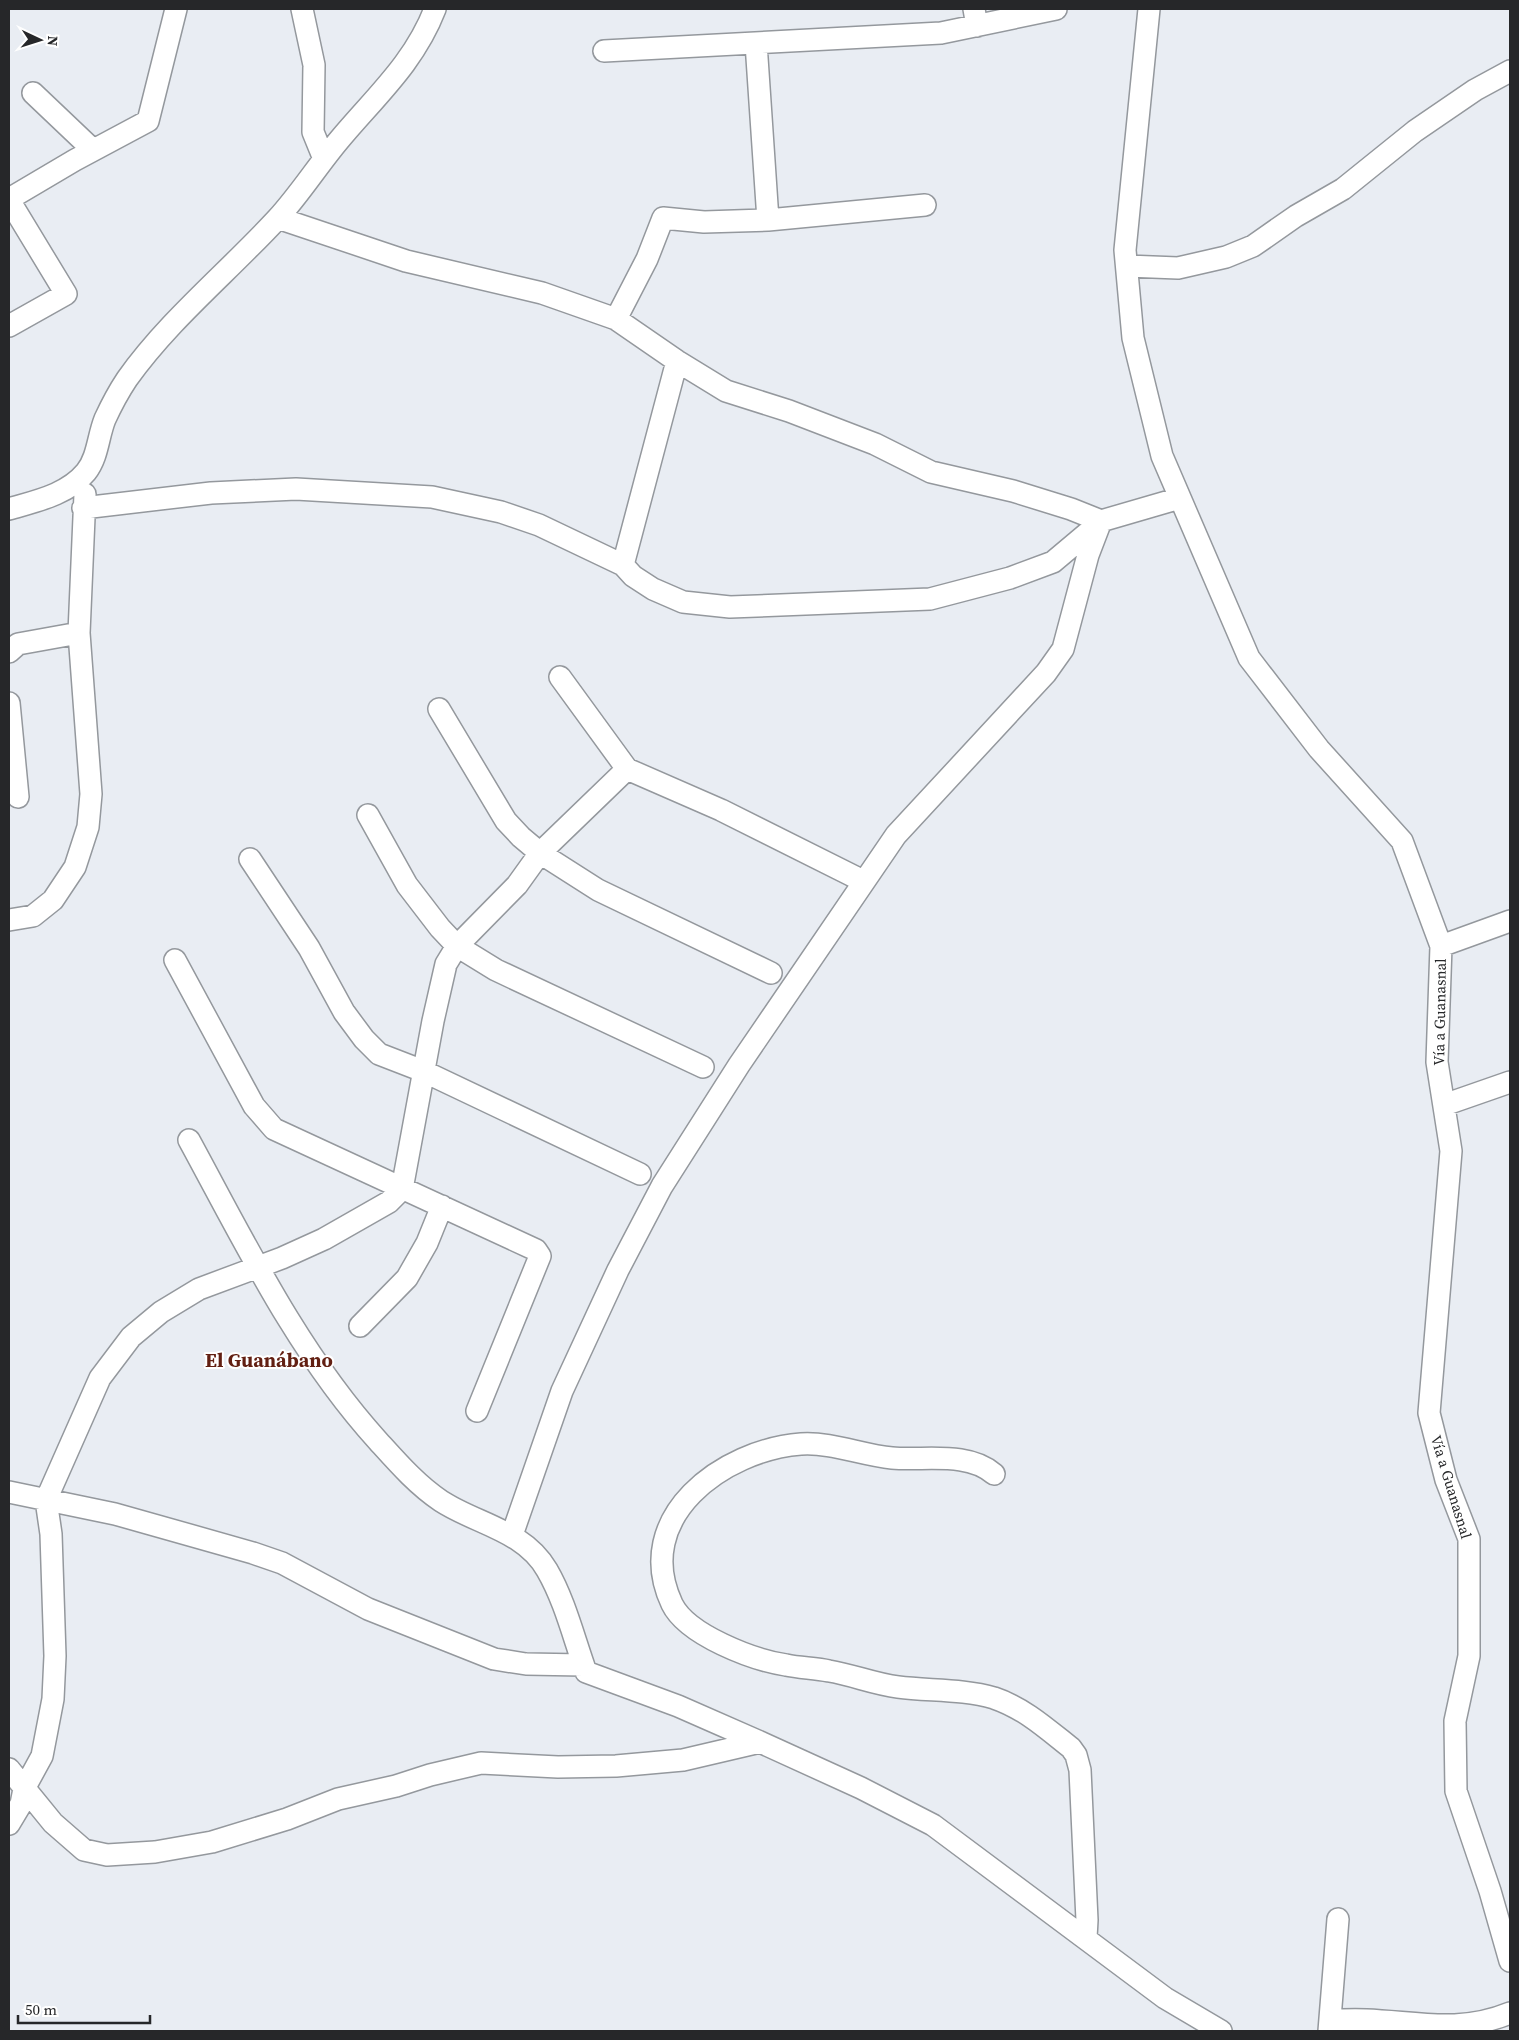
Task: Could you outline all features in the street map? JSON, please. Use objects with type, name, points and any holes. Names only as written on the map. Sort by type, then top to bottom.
[{"type":"street","points":[[9,326],[66,294],[9,200],[93,150],[148,121],[176,9]]},
{"type":"street","points":[[302,9],[314,65],[313,132],[324,160]]},
{"type":"street","points":[[9,920],[34,916],[53,900],[75,867],[88,827],[91,794],[80,633],[84,508],[87,471],[98,447],[105,420],[127,380],[172,325],[278,218],[324,160],[393,81],[429,26],[435,9]]},
{"type":"street","points":[[604,51],[941,33],[976,17],[1056,9]]},
{"type":"street","points":[[1149,9],[1125,250],[1133,338],[1162,456],[1249,658],[1319,749],[1402,840],[1441,946],[1510,921]]},
{"type":"street","points":[[756,43],[768,220]]},
{"type":"street","points":[[1126,266],[1178,268],[1226,257],[1253,246],[1296,216],[1343,189],[1430,121],[1475,90],[1510,70]]},
{"type":"street","points":[[33,93],[93,150]]},
{"type":"street","points":[[616,319],[647,259],[663,218],[704,222],[768,220],[924,205]]},
{"type":"street","points":[[278,218],[406,261],[542,293],[616,319],[677,361],[726,391],[789,411],[866,440],[931,472],[1014,491],[1072,509],[1101,521]]},
{"type":"street","points":[[622,565],[677,361]]},
{"type":"street","points":[[9,509],[48,498],[69,486],[87,471]]},
{"type":"street","points":[[84,508],[211,493],[296,489],[432,497],[501,512],[539,525],[622,565],[633,576],[653,590],[683,602],[730,607],[930,599],[1010,578],[1053,562],[1101,521],[1180,498]]},
{"type":"street","points":[[512,1535],[562,1391],[618,1270],[662,1186],[739,1065],[896,835],[1046,673],[1063,649],[1085,564],[1101,521]]},
{"type":"street","points":[[9,652],[18,644],[80,633]]},
{"type":"street","points":[[560,677],[627,769],[721,810],[863,881]]},
{"type":"street","points":[[9,703],[18,797]]},
{"type":"street","points":[[439,708],[506,821],[520,837],[540,853],[598,890],[771,972]]},
{"type":"street","points":[[9,1824],[21,1804],[24,1789],[42,1756],[53,1699],[55,1656],[51,1534],[46,1500],[100,1378],[131,1337],[161,1312],[199,1289],[324,1239],[389,1202],[402,1189],[423,1071],[446,964],[457,946],[517,885],[540,853],[627,769]]},
{"type":"street","points":[[368,815],[407,885],[440,928],[457,946],[496,970],[703,1067]]},
{"type":"street","points":[[250,859],[309,948],[344,1012],[364,1039],[379,1054],[423,1071],[640,1174]]},
{"type":"street","name":"Vía a Guanasnal","points":[[1441,946],[1438,1062],[1451,1152],[1428,1413],[1446,1480],[1469,1539],[1469,1656],[1455,1720],[1456,1790],[1490,1891],[1510,1961]]},
{"type":"street","points":[[175,960],[254,1106],[274,1129],[536,1250],[540,1256],[478,1411]]},
{"type":"street","points":[[1444,1105],[1510,1082]]},
{"type":"street","points":[[189,1140],[258,1267],[313,1358],[377,1440],[425,1489],[442,1502],[512,1535],[531,1550],[547,1569],[586,1672],[678,1706],[760,1742],[861,1788],[933,1825],[1165,1998],[1221,2031]]},
{"type":"street","points":[[360,1326],[407,1278],[427,1243],[442,1206]]},
{"type":"street","points":[[994,1474],[987,1468],[970,1461],[892,1458],[831,1445],[802,1444],[768,1449],[748,1456],[715,1473],[701,1484],[680,1506],[665,1543],[662,1556],[664,1578],[672,1603],[683,1620],[691,1627],[735,1649],[784,1665],[829,1671],[885,1686],[975,1694],[992,1698],[1020,1710],[1071,1748],[1076,1755],[1080,1770],[1087,1920],[1086,1938]]},
{"type":"street","points":[[9,1492],[115,1514],[253,1552],[282,1563],[368,1608],[494,1659],[526,1664],[583,1664]]},
{"type":"street","points":[[9,1769],[53,1823],[84,1850],[107,1855],[154,1852],[212,1842],[287,1819],[338,1800],[481,1763],[558,1767],[616,1766],[683,1760],[760,1742]]},
{"type":"street","points":[[1338,1919],[1330,2026],[1374,2018],[1457,2027],[1490,2022],[1510,2014]]},
{"type":"district","name":"El Guanábano","points":[[269,1360]]}]
